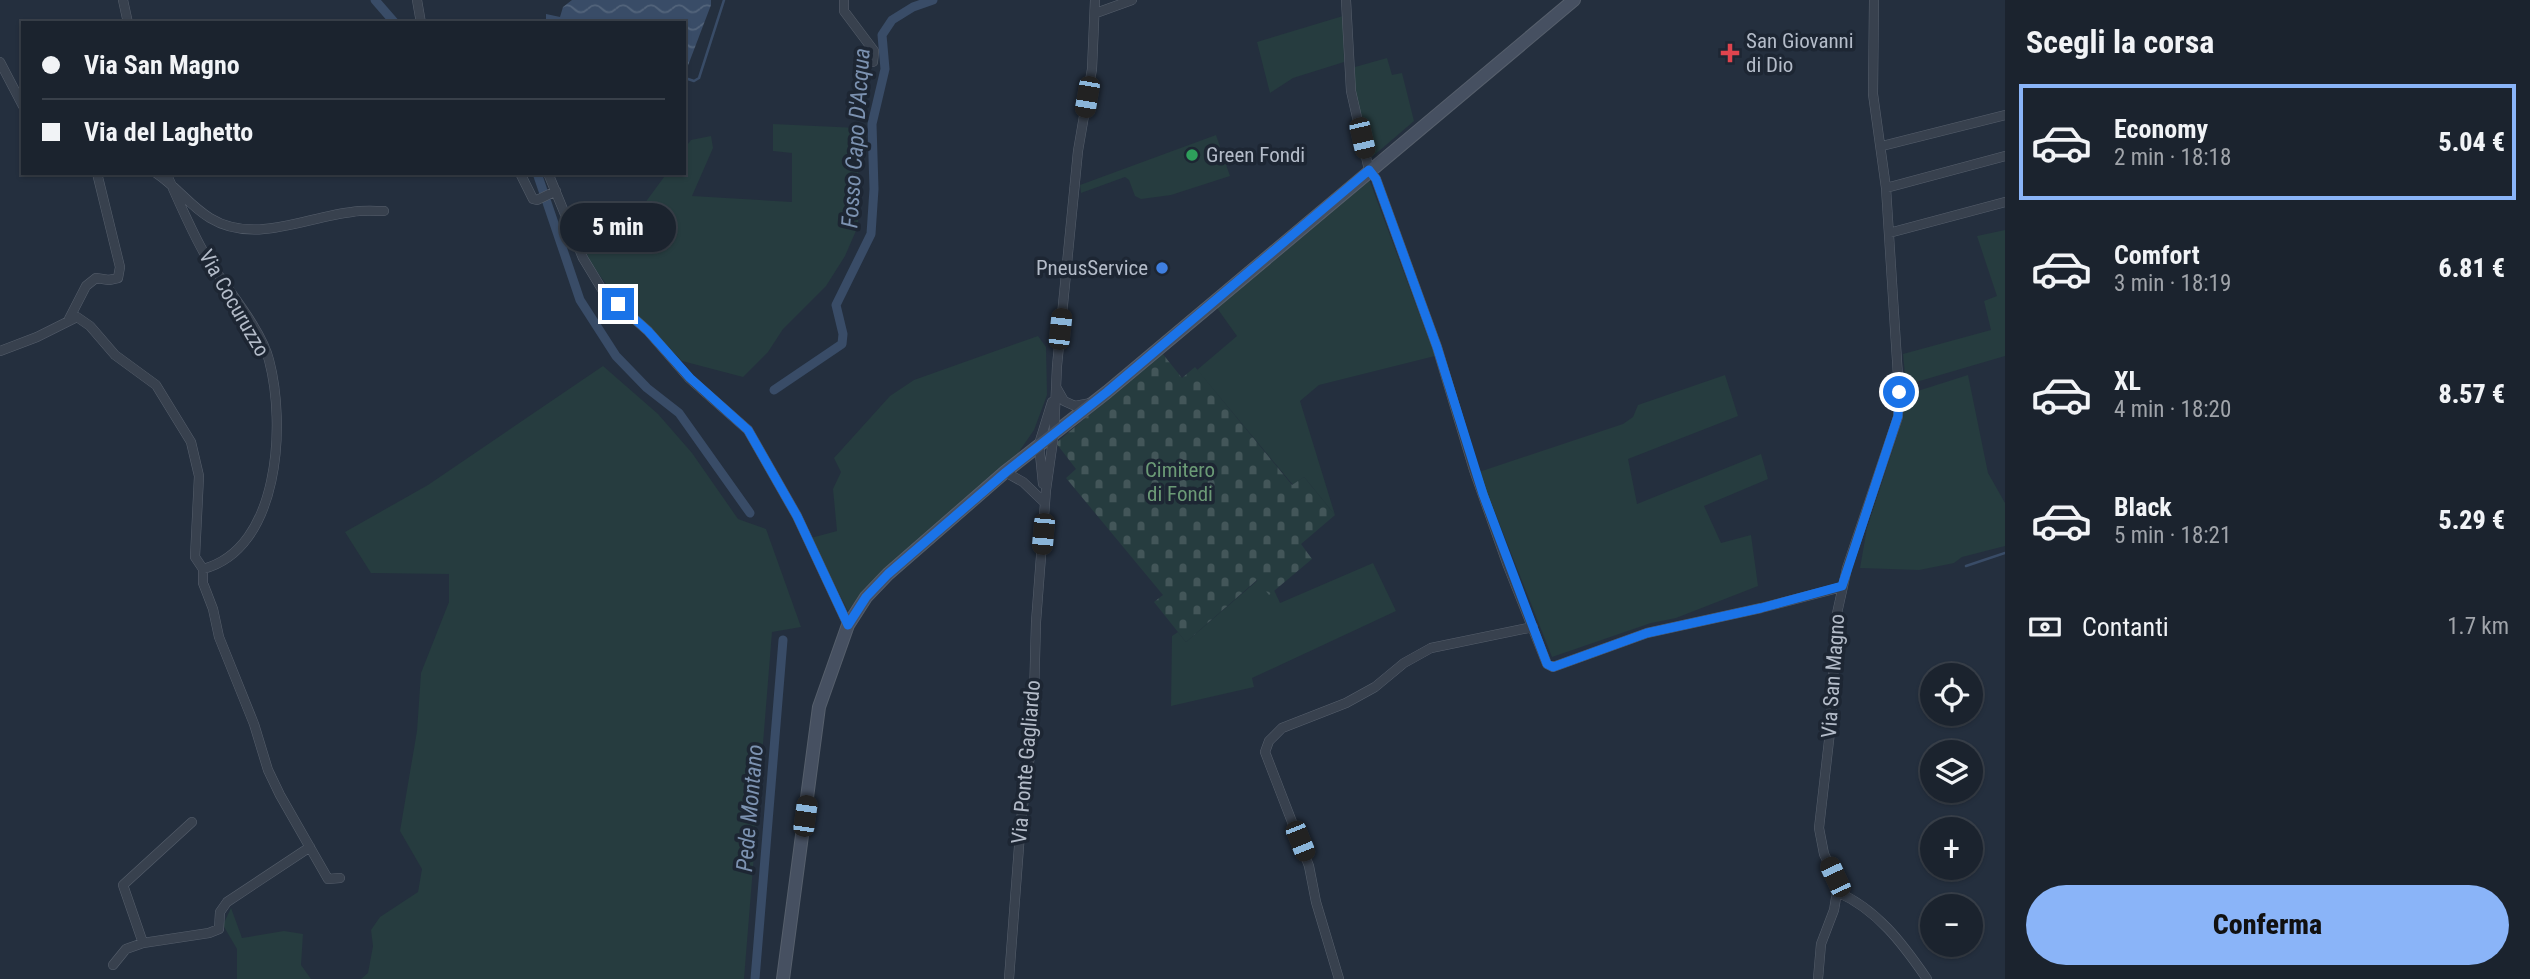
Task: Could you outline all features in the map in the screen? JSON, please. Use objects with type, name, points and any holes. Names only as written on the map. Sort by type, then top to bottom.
[{"type":"main road","points":[[783,979],[819,707],[848,625],[866,597],[888,574],[1039,444],[1574,0]]},
{"type":"street","points":[[123,0],[128,21]]},
{"type":"street","points":[[417,0],[421,21]]},
{"type":"street","points":[[844,0],[844,11],[874,51],[873,62]]},
{"type":"street","name":"Via Ponte Gagliardo","points":[[1009,979],[1021,820],[1033,734],[1036,622],[1045,503],[1054,433],[1078,151],[1092,69],[1095,0]]},
{"type":"street","points":[[1096,13],[1132,0]]},
{"type":"street","points":[[1346,0],[1351,91],[1369,170],[1376,179],[1417,291],[1478,482],[1547,664],[1553,667],[1647,633],[1761,608],[1842,586]]},
{"type":"street","name":"Via San Magno","points":[[1837,892],[1835,877],[1824,854],[1819,828],[1831,723],[1836,618],[1842,586],[1898,416],[1899,392],[1886,188],[1873,94],[1874,0]]},
{"type":"street","points":[[0,62],[21,102]]},
{"type":"street","points":[[1882,146],[2005,115]]},
{"type":"street","points":[[1886,188],[2005,156]]},
{"type":"street","points":[[69,318],[86,286],[96,278],[118,278],[120,267],[97,175]]},
{"type":"street","points":[[521,175],[533,199],[537,200],[554,190]]},
{"type":"street","points":[[549,175],[583,258],[603,291],[648,331],[690,378],[748,430],[797,516],[848,625]]},
{"type":"street","points":[[168,178],[211,219],[244,230],[277,227],[352,211],[384,211]]},
{"type":"street","name":"Via Cocuruzzo","points":[[168,178],[202,250],[252,325],[269,358],[275,405],[276,446],[262,512],[250,536],[236,551],[218,565],[203,569]]},
{"type":"street","points":[[1889,233],[2005,202]]},
{"type":"street","points":[[0,351],[37,337],[69,318],[77,317],[90,326],[116,355],[156,385],[191,442],[199,476],[195,557],[203,569],[203,583],[213,609],[219,637],[254,724],[268,770],[328,879],[340,878]]},
{"type":"street","points":[[1056,387],[1064,401],[1075,406],[1092,402]]},
{"type":"street","name":"Via Ponte Gagliardo","points":[[1045,503],[1039,444],[1056,387]]},
{"type":"street","points":[[1006,472],[1023,482],[1045,503]]},
{"type":"street","points":[[1339,979],[1316,902],[1309,866],[1265,752],[1269,741],[1282,728],[1346,703],[1376,687],[1404,663],[1431,648],[1533,627]]},
{"type":"street","points":[[143,943],[123,885],[192,822]]},
{"type":"street","points":[[113,965],[126,949],[143,943],[209,933],[219,929],[220,912],[227,902],[310,848]]},
{"type":"street","points":[[1818,979],[1821,944],[1834,910],[1837,892],[1870,911],[1893,933],[1927,979]]},
{"type":"green space","points":[[1343,16],[1344,62],[1293,78],[1270,93],[1257,42]]},
{"type":"green space","points":[[1387,58],[1392,75],[1402,73],[1414,121],[1372,157],[1354,91],[1355,67]]},
{"type":"green space","points":[[773,124],[858,128],[858,226],[845,256],[826,286],[783,329],[768,352],[743,377],[682,361],[609,288],[590,262],[574,220],[602,204],[614,219],[627,212],[639,211],[666,175],[686,175],[686,146],[691,140],[711,136],[713,148],[692,196],[792,202],[792,153],[773,151]]},
{"type":"green space","name":"Green Fondi","points":[[1216,135],[1230,176],[1171,195],[1141,199],[1135,196],[1129,180],[1125,177],[1081,193],[1080,185]]},
{"type":"green space","points":[[1369,179],[1435,356],[1319,385],[1300,401],[1335,515],[1304,477],[1293,485],[1197,370],[1237,336],[1217,308]]},
{"type":"green space","points":[[2005,230],[2005,356],[1906,385],[1903,354],[1991,330],[1984,301],[1997,296],[1977,236]]},
{"type":"green space","points":[[1038,336],[1046,347],[1047,395],[1034,430],[1014,459],[865,588],[848,611],[811,538],[837,531],[833,489],[841,472],[834,458],[890,396],[914,380]]},
{"type":"green space","name":"Cimitero di Fondi","points":[[1162,353],[1182,378],[1195,367],[1292,485],[1304,477],[1335,515],[1301,544],[1312,559],[1269,595],[1257,580],[1186,642],[1154,602],[1163,595],[1066,478],[1076,469],[1056,443]]},
{"type":"green space","points":[[603,366],[658,414],[692,453],[738,519],[766,529],[801,627],[772,632],[744,979],[361,979],[368,973],[373,946],[371,930],[380,917],[418,892],[422,869],[400,831],[417,731],[421,673],[449,602],[449,574],[371,573],[345,532],[428,485]]},
{"type":"green space","points":[[1725,375],[1738,416],[1628,459],[1637,504],[1761,454],[1768,479],[1704,506],[1721,543],[1751,535],[1758,586],[1676,618],[1651,623],[1552,657],[1479,472],[1623,424],[1633,417],[1638,405]]},
{"type":"green space","points":[[1968,375],[1988,473],[2005,503],[2005,546],[1962,557],[1954,563],[1919,570],[1860,568],[1867,528],[1903,418],[1905,395]]},
{"type":"green space","points":[[1373,563],[1396,611],[1252,678],[1254,687],[1171,706],[1172,636],[1178,632],[1186,642],[1258,580],[1270,594],[1274,590],[1280,603]]},
{"type":"green space","points":[[231,908],[242,938],[284,931],[303,934],[301,965],[311,979],[237,979],[237,949],[223,925]]},
{"type":"water","points":[[572,0],[711,0],[686,71],[686,21],[546,21],[546,14],[560,17],[563,7]]},
{"type":"waterway","name":"Pede Montano","points":[[375,0],[393,21]]},
{"type":"waterway","points":[[688,79],[694,81],[699,78],[724,0]]},
{"type":"waterway","name":"Fosso Capo D'Acqua","points":[[774,390],[842,344],[843,334],[836,305],[871,234],[874,189],[872,124],[885,69],[882,35],[892,20],[913,7],[933,0]]},
{"type":"waterway","name":"Pede Montano","points":[[538,175],[580,300],[616,356],[647,388],[679,413],[750,513]]},
{"type":"waterway","points":[[1966,566],[2005,553]]},
{"type":"waterway","name":"Pede Montano","points":[[755,979],[783,640]]},
{"type":"place","name":"San Giovanni di Dio","points":[[1730,53]]},
{"type":"place","name":"Green Fondi","points":[[1192,155]]},
{"type":"place","name":"PneusService","points":[[1162,268]]},
{"type":"route","points":[[618,304],[648,331],[690,378],[748,430],[797,516],[848,625],[866,597],[888,574],[1006,472],[1107,392],[1369,170],[1376,179],[1430,327],[1474,470],[1508,566],[1547,664],[1553,667],[1647,633],[1761,608],[1842,586],[1898,416],[1899,392]]}]
